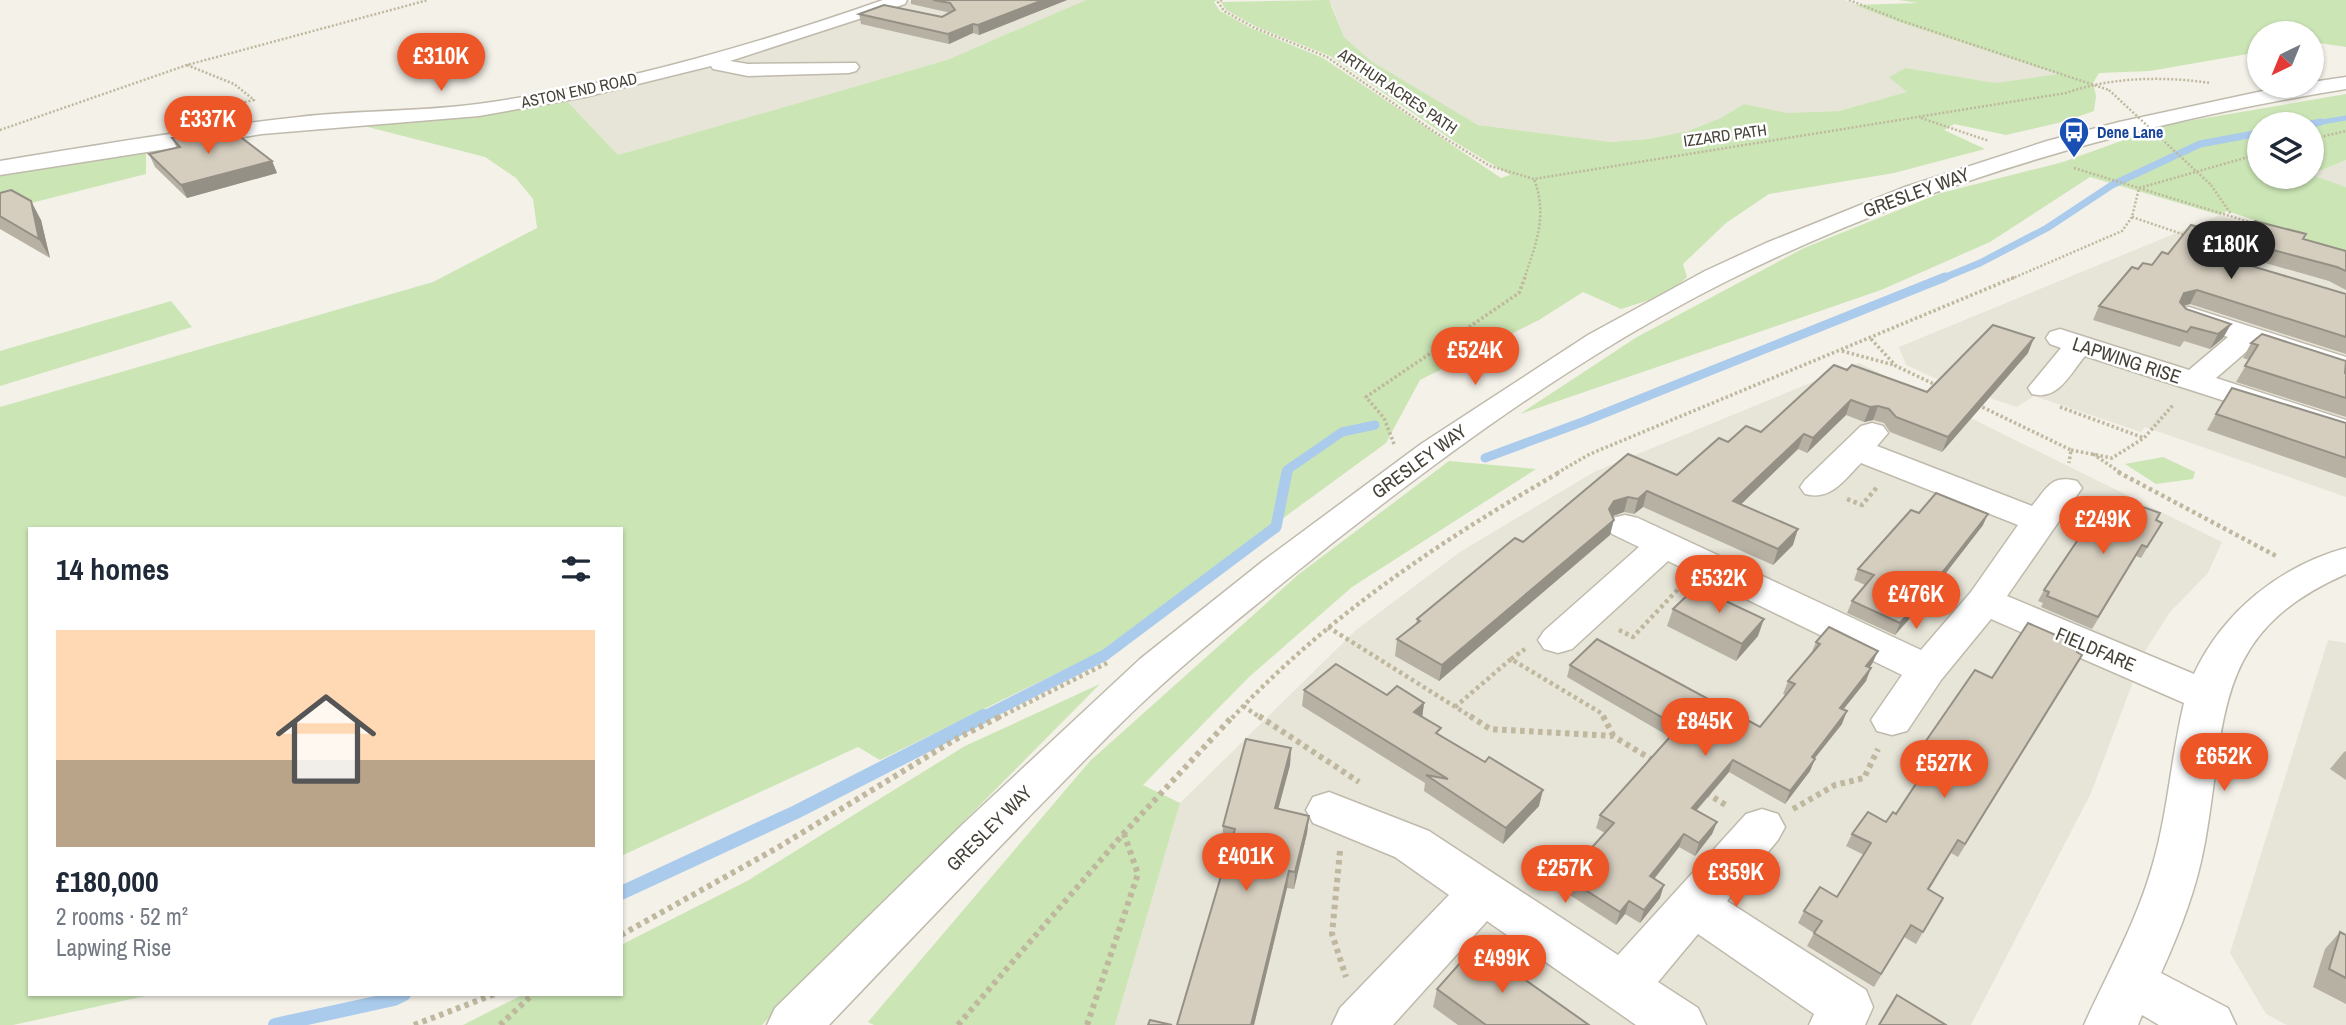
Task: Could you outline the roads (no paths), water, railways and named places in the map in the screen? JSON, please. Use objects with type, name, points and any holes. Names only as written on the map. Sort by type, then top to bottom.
[{"type":"street","name":"ASTON END ROAD","points":[[0,168],[302,122],[480,110],[607,85],[710,60],[896,6]]},
{"type":"street","points":[[710,60],[731,68],[748,70],[849,67]]},
{"type":"street","name":"GRESLEY WAY","points":[[794,1025],[966,850],[1131,690],[1278,568],[1514,392],[1605,337],[1761,255],[1922,188],[2026,153],[2180,114],[2346,83]]},
{"type":"street","points":[[2189,316],[2346,367]]},
{"type":"street","name":"LAPWING RISE","points":[[2194,381],[2247,336]]},
{"type":"street","name":"LAPWING RISE","points":[[2046,395],[2070,341],[2346,430]]},
{"type":"street","points":[[1817,487],[1866,441],[2039,521]]},
{"type":"street","points":[[1892,720],[1927,670],[1984,601],[2065,488]]},
{"type":"street","points":[[1625,526],[1927,670]]},
{"type":"street","points":[[1558,640],[1663,545]]},
{"type":"street","points":[[2209,1025],[2121,1004],[2158,921],[2176,864],[2207,696],[2220,663],[2238,635],[2262,608],[2330,573]]},
{"type":"street","name":"FIELDFARE","points":[[1984,601],[2207,696]]},
{"type":"street","points":[[1349,805],[1412,844],[1679,1025]]},
{"type":"street","points":[[1622,986],[1762,827]]},
{"type":"street","points":[[1361,1024],[1483,892]]},
{"type":"street","points":[[1694,905],[1847,1007],[1836,1025]]},
{"type":"waterway","points":[[2324,122],[2346,118]]},
{"type":"waterway","points":[[1941,279],[1980,263],[2047,228],[2112,185],[2200,144],[2247,135]]},
{"type":"waterway","points":[[1485,458],[1585,421],[1945,277]]},
{"type":"waterway","points":[[1286,473],[1342,432],[1375,425]]},
{"type":"waterway","points":[[981,718],[1105,655],[1276,527],[1287,472]]},
{"type":"waterway","points":[[623,892],[796,812],[984,716]]},
{"type":"waterway","points":[[275,1025],[400,996]]},
{"type":"place","name":"Dene Lane","points":[[2074,159]]}]
